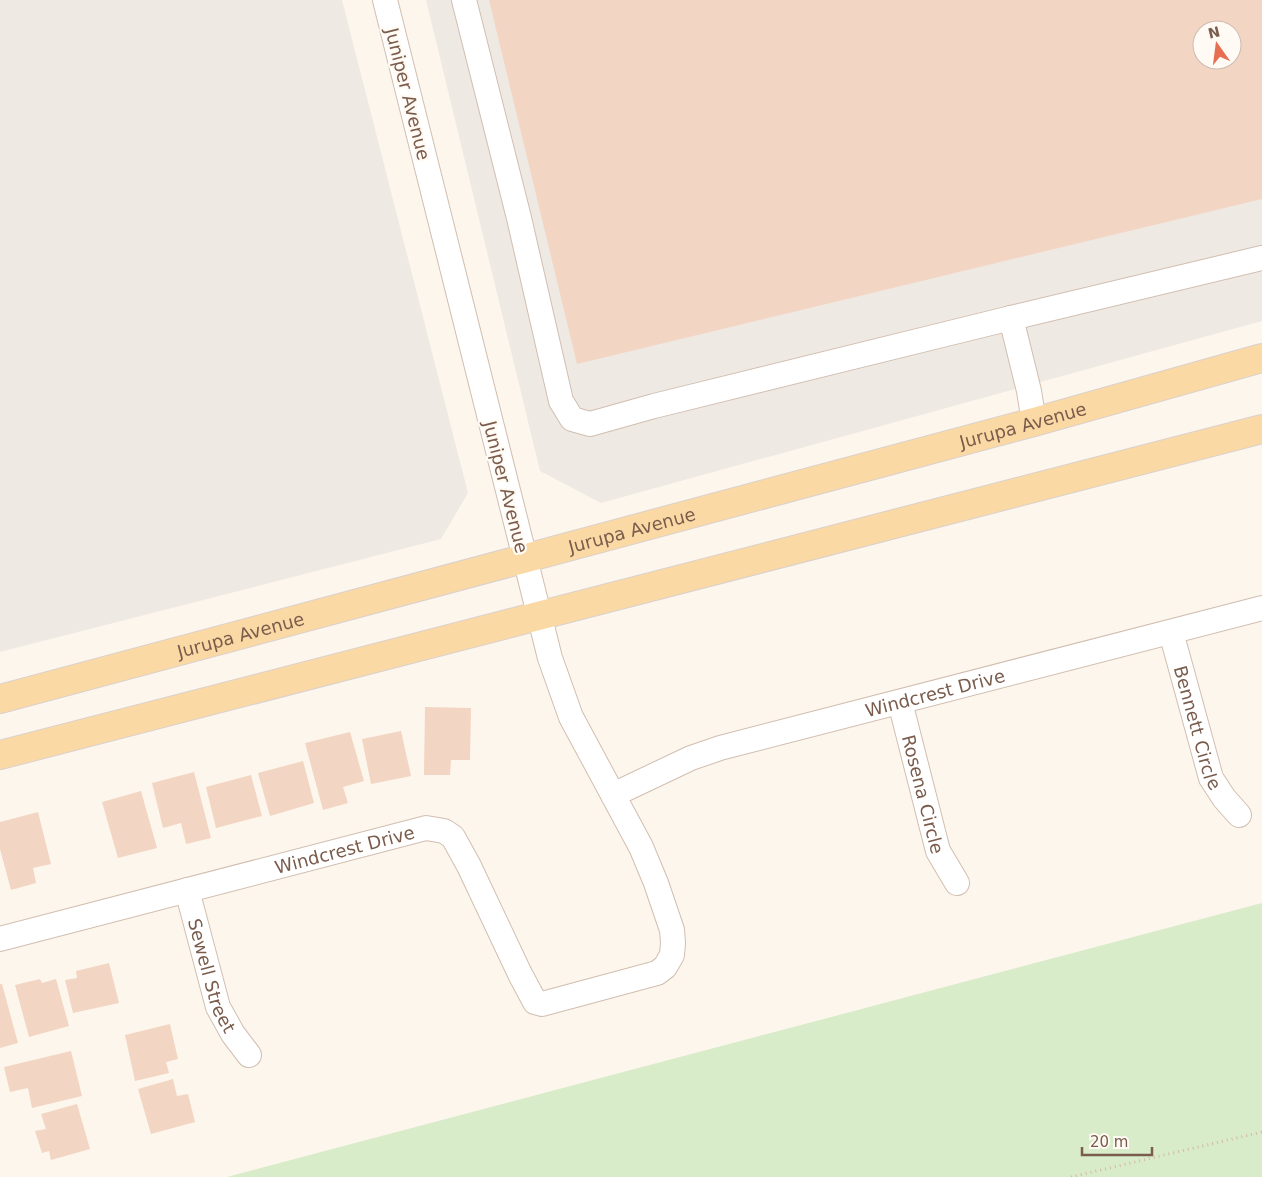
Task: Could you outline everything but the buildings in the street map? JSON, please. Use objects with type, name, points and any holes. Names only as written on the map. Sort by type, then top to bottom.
[{"type":"main road","name":"Jurupa Avenue","points":[[0,698],[1034,422],[1262,358]]},
{"type":"main road","points":[[0,755],[1262,429]]},
{"type":"street","name":"Juniper Avenue","points":[[384,0],[538,616],[555,675],[571,717],[641,847],[672,930],[672,955]]},
{"type":"street","points":[[464,0],[519,218],[561,401],[572,419],[590,424],[654,406],[1262,258]]},
{"type":"street","points":[[1011,318],[1029,391],[1034,422]]},
{"type":"street","name":"Windcrest Drive","points":[[613,795],[668,768],[713,750],[1262,608]]},
{"type":"street","name":"Bennett Circle","points":[[1171,632],[1211,778],[1224,798],[1239,815]]},
{"type":"street","name":"Rosena Circle","points":[[900,702],[938,851],[958,883]]},
{"type":"street","name":"Windcrest Drive","points":[[0,939],[426,828],[444,831],[453,836],[535,1002],[542,1004],[657,973],[666,967],[672,955]]},
{"type":"street","name":"Sewell Street","points":[[187,890],[218,1007],[233,1034],[249,1055]]},
{"type":"path","points":[[1071,1177],[1262,1132]]},
{"type":"shaded area","points":[[0,0],[342,0],[468,493],[441,539],[0,652]]},
{"type":"shaded area","points":[[426,0],[1262,0],[1262,321],[601,503],[540,471]]},
{"type":"green space","points":[[1262,903],[1262,1177],[227,1177]]}]
